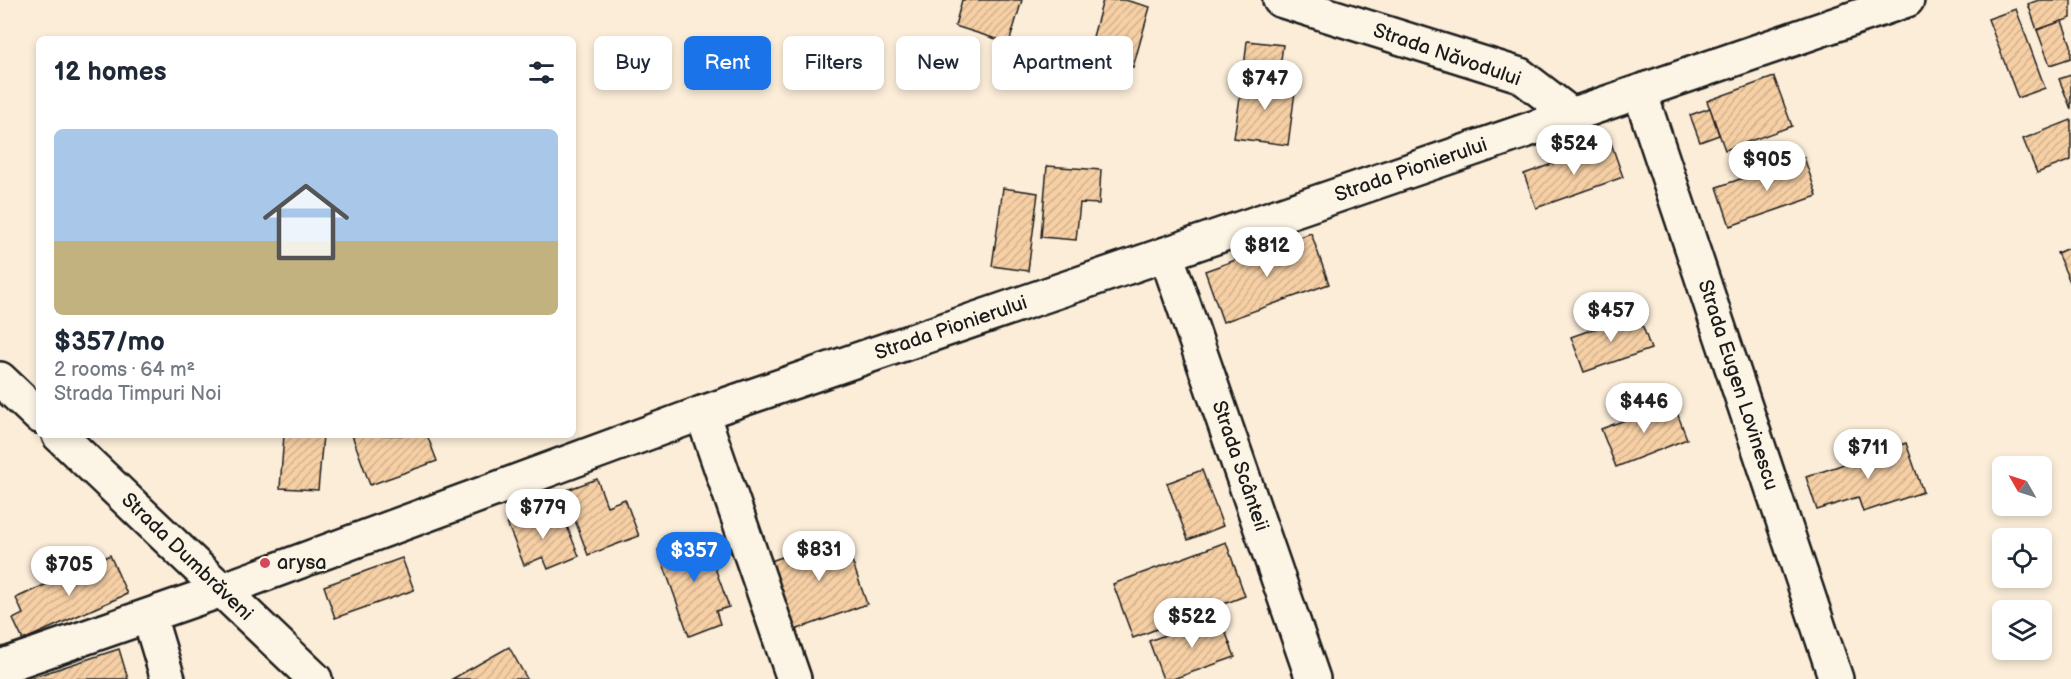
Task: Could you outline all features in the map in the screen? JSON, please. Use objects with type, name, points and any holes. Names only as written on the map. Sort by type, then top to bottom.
[{"type":"street","name":"Strada Năvodului","points":[[1280,0],[1520,75],[1572,115]]},
{"type":"street","name":"Strada Pionierului","points":[[0,667],[222,590],[702,413],[1907,0]]},
{"type":"street","name":"Strada Eugen Lovinescu","points":[[1640,92],[1836,679]]},
{"type":"street","name":"Strada Scânteii","points":[[1166,254],[1313,679]]},
{"type":"street","points":[[0,378],[36,413]]},
{"type":"street","points":[[702,413],[794,679]]},
{"type":"street","name":"Strada Dumbrăveni","points":[[62,438],[315,679]]},
{"type":"street","points":[[149,616],[168,679]]},
{"type":"building","points":[[962,0],[1022,0],[1011,36],[992,38],[955,26]]},
{"type":"building","points":[[1103,0],[1125,0],[1150,7],[1133,67],[1133,36],[1093,36]]},
{"type":"building","points":[[2039,0],[2071,0],[2071,18],[2037,30],[2028,4]]},
{"type":"building","points":[[2016,9],[2045,88],[2018,98],[1988,19]]},
{"type":"building","points":[[2062,21],[2071,45],[2071,58],[2050,65],[2037,30]]},
{"type":"building","points":[[1247,41],[1283,45],[1278,81],[1243,77]]},
{"type":"building","points":[[2071,75],[2071,109],[2059,79]]},
{"type":"building","points":[[1243,77],[1296,84],[1288,145],[1234,138]]},
{"type":"building","points":[[1774,77],[1792,126],[1725,150],[1707,101]]},
{"type":"building","points":[[1710,108],[1719,135],[1700,142],[1690,115]]},
{"type":"building","points":[[2071,120],[2071,160],[2037,173],[2023,139]]},
{"type":"building","points":[[1611,143],[1623,177],[1536,208],[1524,174]]},
{"type":"building","points":[[1804,157],[1817,196],[1730,226],[1717,187]]},
{"type":"building","points":[[1047,166],[1101,170],[1099,204],[1080,203],[1076,240],[1041,237]]},
{"type":"building","points":[[1003,188],[1038,193],[1028,271],[992,266]]},
{"type":"building","points":[[1311,233],[1329,284],[1223,322],[1205,271]]},
{"type":"building","points":[[2071,247],[2071,284],[2057,253]]},
{"type":"building","points":[[1638,313],[1651,349],[1584,372],[1571,337]]},
{"type":"building","points":[[1673,402],[1687,439],[1616,467],[1601,429]]},
{"type":"building","points":[[284,438],[323,438],[318,490],[280,488]]},
{"type":"building","points":[[353,438],[428,438],[437,461],[370,485]]},
{"type":"building","points":[[1906,443],[1923,492],[1863,512],[1858,497],[1817,510],[1806,477]]},
{"type":"building","points":[[1202,470],[1223,526],[1188,540],[1167,483]]},
{"type":"building","points":[[597,479],[607,506],[625,499],[639,536],[588,555],[564,491]]},
{"type":"building","points":[[539,510],[546,527],[564,519],[579,556],[548,569],[543,557],[524,565],[507,523]]},
{"type":"building","points":[[703,534],[729,607],[716,611],[720,624],[689,636],[658,550]]},
{"type":"building","points":[[843,535],[867,604],[795,630],[771,561]]},
{"type":"building","points":[[1226,542],[1245,596],[1133,638],[1113,584]]},
{"type":"building","points":[[110,555],[127,594],[23,640],[13,619],[23,614],[16,598]]},
{"type":"building","points":[[402,558],[414,590],[335,618],[324,586]]},
{"type":"building","points":[[1219,615],[1235,657],[1173,679],[1163,679],[1149,641]]},
{"type":"building","points":[[509,647],[527,679],[452,679]]},
{"type":"building","points":[[119,649],[128,679],[27,679]]},
{"type":"place","name":"arysa","points":[[265,563]]}]
